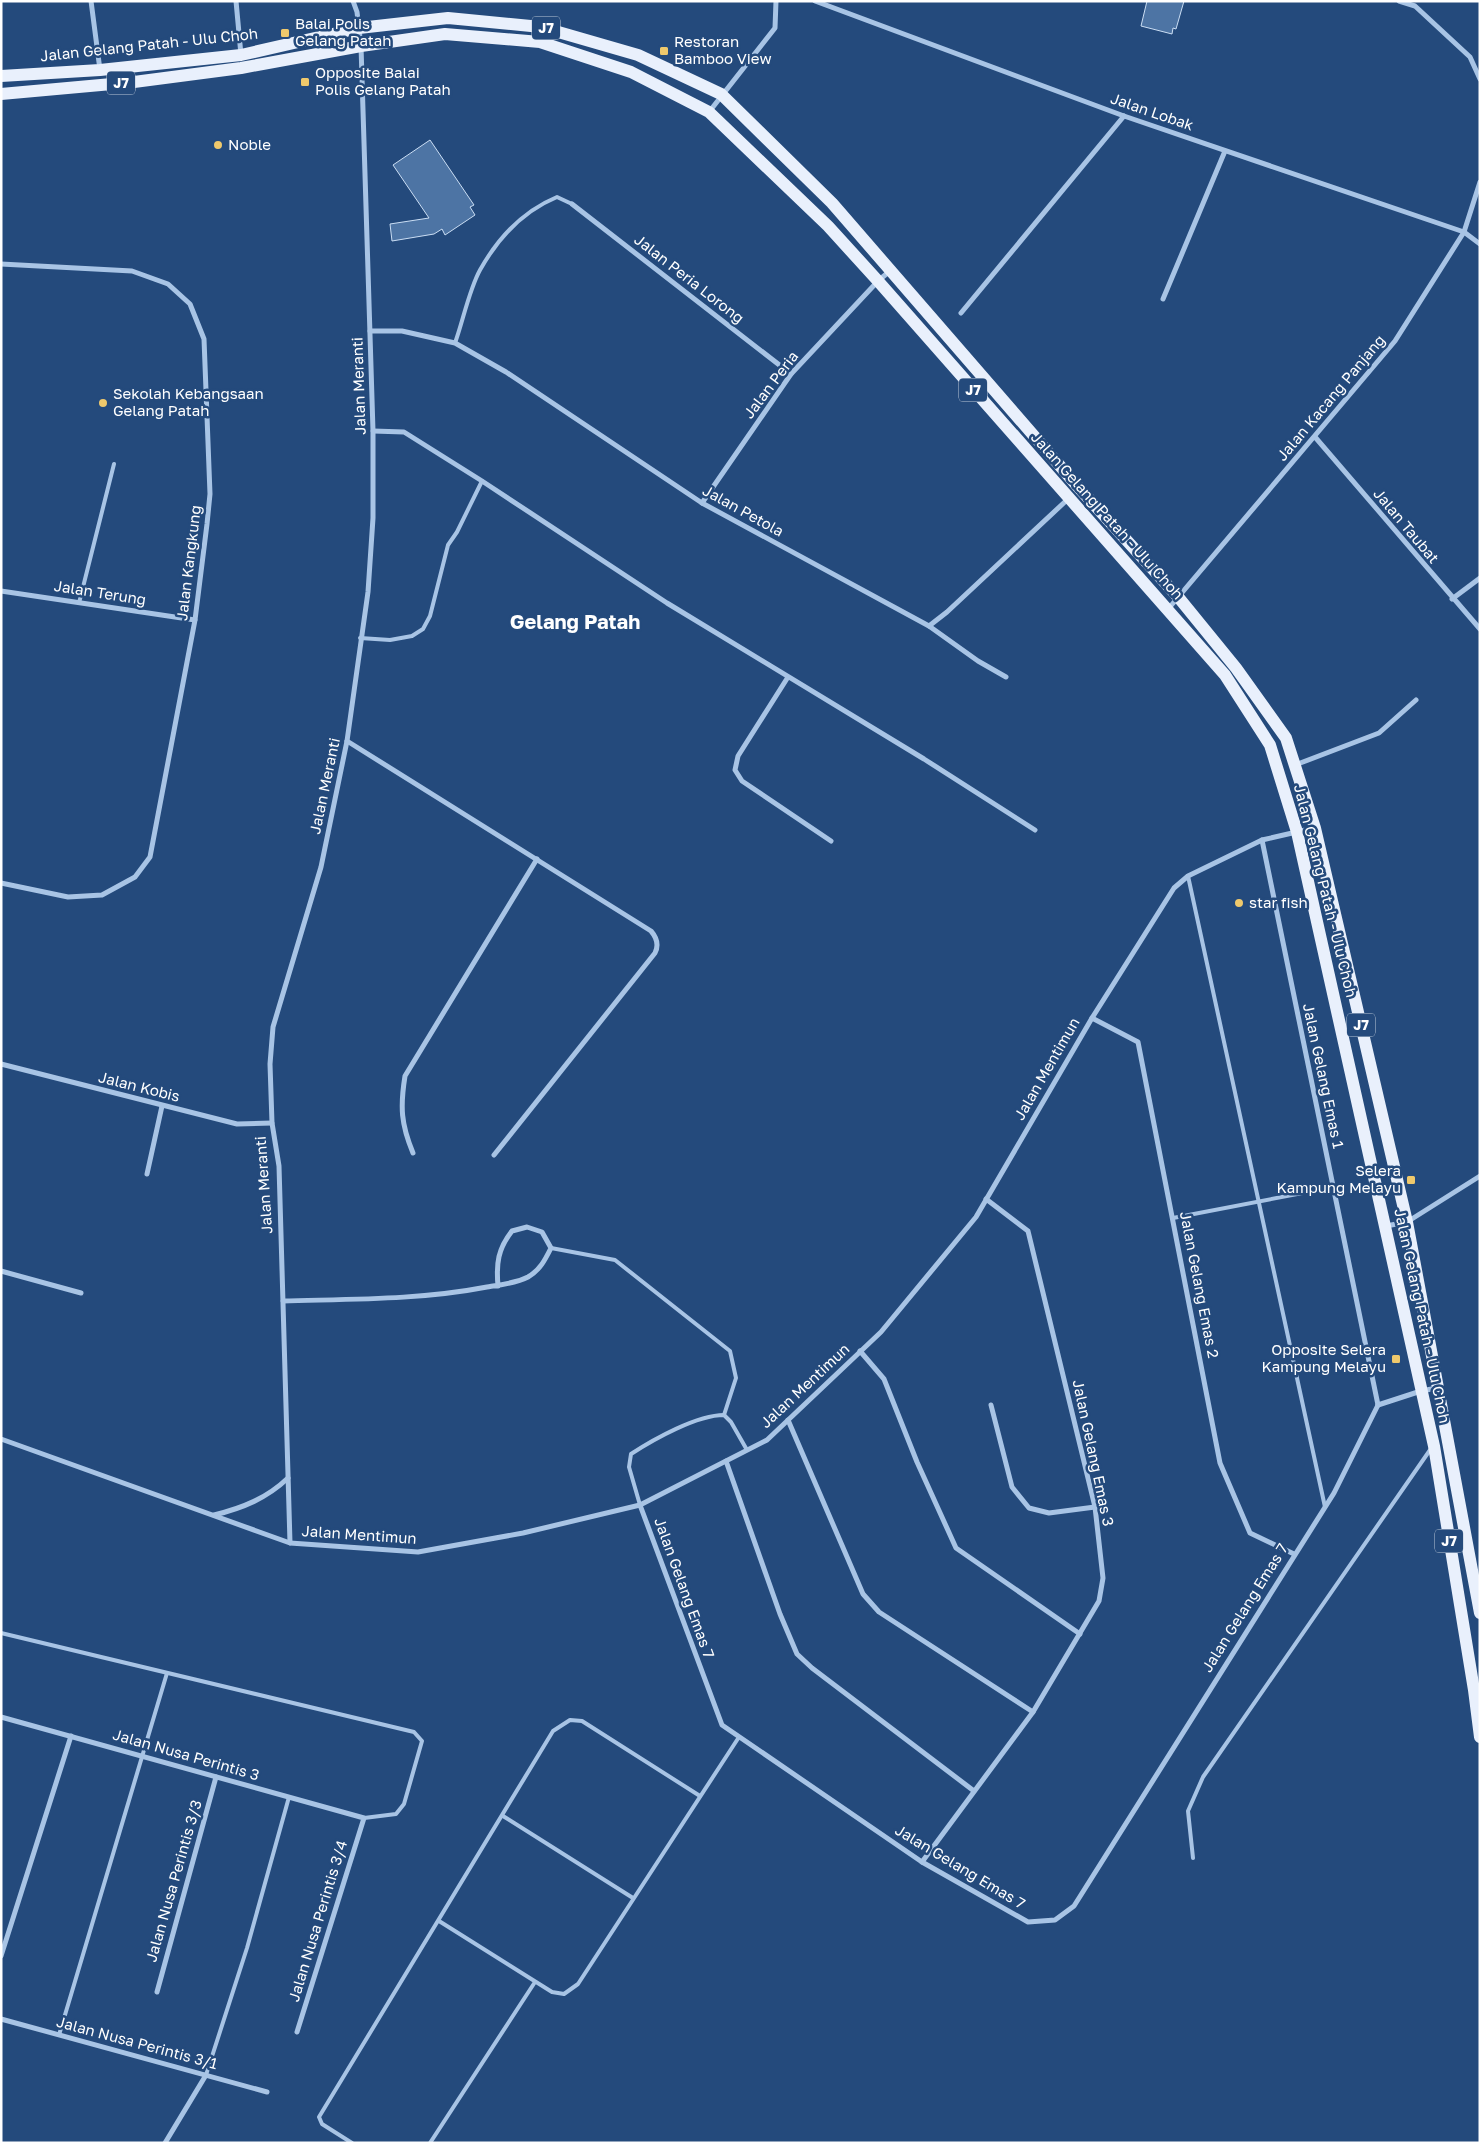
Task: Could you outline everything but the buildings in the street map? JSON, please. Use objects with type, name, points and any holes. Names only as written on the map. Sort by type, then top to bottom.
[{"type":"main road","name":"Jalan Gelang Patah - Ulu Choh","points":[[1,76],[100,70],[241,54],[360,28],[448,18],[541,27],[638,55],[721,94],[832,203],[1080,490],[1179,598],[1236,668],[1286,738],[1315,828],[1407,1222],[1437,1388],[1450,1441],[1480,1613]]},
{"type":"main road","name":"Jalan Gelang Patah - Ulu Choh","points":[[1,94],[134,82],[241,68],[361,46],[445,34],[540,42],[631,72],[709,112],[828,226],[878,281],[1068,499],[1168,608],[1225,675],[1270,745],[1297,832],[1434,1446],[1473,1681],[1480,1736]]},
{"type":"street","points":[[90,1],[100,70]]},
{"type":"street","points":[[236,1],[241,68]]},
{"type":"street","name":"Jalan Meranti","points":[[290,1543],[279,1166],[272,1123],[270,1064],[273,1027],[321,867],[347,741],[360,638],[368,592],[373,518],[373,431],[361,46],[360,28],[353,1]]},
{"type":"street","points":[[709,112],[721,94],[775,28],[776,1]]},
{"type":"street","name":"Jalan Lobak","points":[[815,1],[1124,116],[1464,232],[1480,244]]},
{"type":"street","points":[[1399,1],[1416,6],[1463,51],[1470,58],[1480,79]]},
{"type":"street","points":[[961,314],[1124,116]]},
{"type":"street","points":[[1163,299],[1225,151]]},
{"type":"street","name":"Jalan Kacang Panjang","points":[[1168,608],[1179,598],[1395,341],[1464,232],[1480,182]]},
{"type":"street","name":"Jalan Peria Lorong","points":[[572,204],[791,374]]},
{"type":"street","name":"Jalan Kangkung","points":[[1,264],[132,271],[168,284],[190,304],[204,340],[210,494],[195,620],[150,857],[135,877],[102,895],[68,897],[1,883]]},
{"type":"street","name":"Jalan Peria","points":[[702,503],[791,374],[878,281],[891,270]]},
{"type":"street","name":"Jalan Petola","points":[[370,331],[402,331],[455,343],[506,372],[702,503],[929,626],[978,661],[1006,677]]},
{"type":"street","points":[[373,431],[404,432],[667,603],[1035,830]]},
{"type":"street","name":"Jalan Taubat","points":[[1315,438],[1452,599],[1480,629]]},
{"type":"street","points":[[929,626],[947,612],[1080,490]]},
{"type":"street","points":[[1452,599],[1480,578]]},
{"type":"street","name":"Jalan Terung","points":[[1,591],[195,620]]},
{"type":"street","points":[[788,677],[741,751],[734,765],[735,770],[742,781],[831,842]]},
{"type":"street","points":[[1294,766],[1379,733],[1416,700]]},
{"type":"street","points":[[347,741],[651,931],[655,936],[657,948],[494,1155]]},
{"type":"street","name":"Jalan Mentimun","points":[[1,1439],[290,1543],[418,1552],[523,1534],[640,1505],[767,1440],[881,1332],[976,1217],[1092,1018],[1174,888],[1188,876],[1262,840],[1315,828]]},
{"type":"street","name":"Jalan Gelang Emas 1","points":[[1262,840],[1378,1405]]},
{"type":"street","points":[[413,1153],[403,1128],[400,1102],[404,1076],[537,860]]},
{"type":"street","name":"Jalan Gelang Emas 2","points":[[1092,1018],[1138,1042],[1220,1464],[1250,1533],[1294,1554]]},
{"type":"street","name":"Jalan Kobis","points":[[1,1064],[238,1124],[272,1123]]},
{"type":"street","points":[[147,1174],[162,1106]]},
{"type":"street","points":[[1386,1226],[1407,1222],[1480,1176]]},
{"type":"street","name":"Jalan Gelang Emas 3","points":[[922,1862],[1033,1712],[1099,1601],[1103,1578],[1095,1507],[1028,1231],[986,1199]]},
{"type":"street","points":[[283,1301],[378,1299],[457,1293],[498,1286],[527,1278],[542,1266],[551,1248],[542,1232],[527,1227],[512,1231],[501,1245],[496,1266],[498,1286]]},
{"type":"street","points":[[1,1271],[81,1293]]},
{"type":"street","points":[[860,1351],[884,1378],[917,1462],[956,1548],[1080,1634]]},
{"type":"street","points":[[1378,1405],[1421,1391],[1437,1388]]},
{"type":"street","name":"Jalan Gelang Emas 7","points":[[640,1505],[722,1725],[922,1862],[1028,1922],[1055,1920],[1074,1906],[1334,1493],[1378,1405]]},
{"type":"street","points":[[990,1406],[1012,1487],[1029,1508],[1049,1513],[1095,1507]]},
{"type":"street","points":[[788,1420],[863,1594],[880,1612],[1033,1712]]},
{"type":"street","points":[[726,1461],[780,1614],[797,1654],[974,1791]]},
{"type":"street","points":[[214,1515],[238,1509],[272,1493],[288,1478]]},
{"type":"street","name":"Jalan Nusa Perintis 3","points":[[1,1717],[364,1818]]},
{"type":"street","points":[[1,1956],[71,1736]]},
{"type":"street","name":"Jalan Nusa Perintis 3/3","points":[[157,1992],[216,1777]]},
{"type":"street","name":"Jalan Nusa Perintis 3/4","points":[[297,2032],[364,1818]]},
{"type":"street","name":"Jalan Nusa Perintis 3/1","points":[[1,2019],[267,2092]]},
{"type":"street","points":[[165,2143],[206,2075]]},
{"type":"lane","points":[[455,343],[480,271],[515,223],[543,203],[558,197],[572,204]]},
{"type":"lane","points":[[79,603],[114,464]]},
{"type":"lane","points":[[360,638],[390,640],[412,636],[423,629],[430,616],[448,545],[457,532],[482,481]]},
{"type":"lane","points":[[1188,876],[1325,1507]]},
{"type":"lane","points":[[1173,1218],[1334,1187]]},
{"type":"lane","points":[[551,1248],[615,1260],[730,1352],[736,1378],[724,1415]]},
{"type":"lane","points":[[640,1505],[628,1466],[631,1454],[646,1444],[710,1415],[724,1415],[732,1422],[747,1450]]},
{"type":"lane","points":[[1193,1858],[1188,1811],[1203,1777],[1434,1446],[1450,1441]]},
{"type":"lane","points":[[1,1633],[414,1732],[422,1741],[422,1746],[404,1804],[396,1814],[364,1818]]},
{"type":"lane","points":[[58,2035],[167,1673]]},
{"type":"lane","points":[[352,2143],[322,2124],[319,2117],[553,1731],[570,1720],[582,1721],[700,1796]]},
{"type":"lane","points":[[439,1921],[552,1992],[564,1994],[578,1984],[739,1737]]},
{"type":"lane","points":[[206,2075],[248,1948],[289,1797]]},
{"type":"lane","points":[[503,1816],[633,1898]]},
{"type":"lane","points":[[430,2143],[535,1982]]},
{"type":"place","name":"Balai Polis Gelang Patah","points":[[285,33]]},
{"type":"place","name":"Restoran Bamboo View","points":[[664,51]]},
{"type":"place","name":"Opposite Balai Polis Gelang Patah","points":[[305,82]]},
{"type":"place","name":"Noble","points":[[218,145]]},
{"type":"place","name":"Sekolah Kebangsaan Gelang Patah","points":[[103,403]]},
{"type":"place","name":"star fish","points":[[1239,903]]},
{"type":"place","name":"Selera Kampung Melayu","points":[[1411,1180]]},
{"type":"place","name":"Opposite Selera Kampung Melayu","points":[[1396,1359]]},
{"type":"district","name":"Gelang Patah","points":[[575,622]]}]
